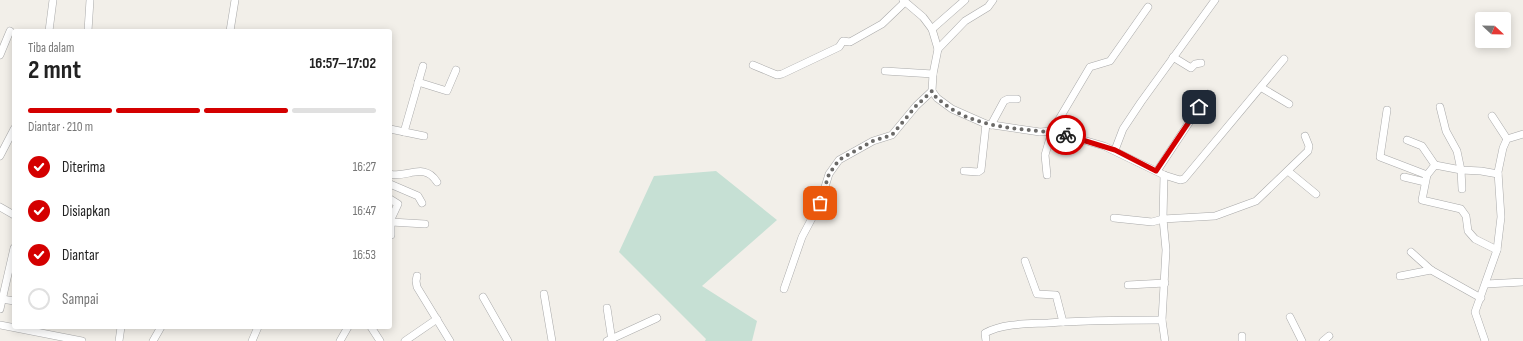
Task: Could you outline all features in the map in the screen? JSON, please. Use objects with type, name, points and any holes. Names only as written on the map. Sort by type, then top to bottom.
[{"type":"street","points":[[49,29],[53,0]]},
{"type":"street","points":[[88,29],[90,0]]},
{"type":"street","points":[[230,29],[235,0]]},
{"type":"street","points":[[932,29],[965,0]]},
{"type":"street","points":[[938,50],[965,21],[988,7],[994,0]]},
{"type":"street","points":[[1115,150],[1123,129],[1215,0]]},
{"type":"street","points":[[754,65],[777,75],[782,74],[839,47],[842,42],[850,42],[882,24],[904,1],[923,16],[932,29],[938,50],[933,74],[932,91],[937,98],[952,109],[988,125],[1040,132],[1052,131],[1115,150],[1164,175],[1180,180],[1184,179],[1284,60]]},
{"type":"street","points":[[1047,175],[1045,155],[1052,131],[1090,68],[1110,61],[1148,7]]},
{"type":"street","points":[[0,55],[10,31]]},
{"type":"street","points":[[1173,57],[1191,68],[1195,64],[1201,63]]},
{"type":"street","points":[[404,132],[423,66]]},
{"type":"street","points":[[418,82],[447,91],[456,70]]},
{"type":"street","points":[[885,71],[933,74]]},
{"type":"street","points":[[1262,88],[1289,104]]},
{"type":"street","points":[[784,289],[802,238],[820,203],[829,174],[839,160],[873,141],[892,135],[916,106],[932,91]]},
{"type":"street","points":[[1156,171],[1208,94]]},
{"type":"street","points":[[964,171],[978,172],[981,170],[988,125],[1004,101],[1008,99],[1017,99]]},
{"type":"street","points":[[1440,107],[1446,131],[1457,151],[1461,170],[1462,189]]},
{"type":"street","points":[[1387,110],[1380,157],[1428,175]]},
{"type":"street","points":[[1492,116],[1507,139]]},
{"type":"street","points":[[392,129],[424,136]]},
{"type":"street","points":[[0,156],[12,133]]},
{"type":"street","points":[[1485,341],[1475,312],[1497,250],[1502,217],[1498,174],[1503,148],[1507,139],[1523,134]]},
{"type":"street","points":[[1114,218],[1152,222],[1163,219],[1206,218],[1256,201],[1308,151],[1309,146],[1305,136]]},
{"type":"street","points":[[1407,140],[1422,146],[1435,165],[1461,170],[1498,174]]},
{"type":"street","points":[[1435,165],[1425,182],[1422,202],[1461,209],[1466,216],[1468,231],[1475,239],[1497,250]]},
{"type":"street","points":[[1288,170],[1316,194]]},
{"type":"street","points":[[392,176],[400,176],[411,172],[417,172],[430,175],[438,182]]},
{"type":"street","points":[[1164,175],[1163,219],[1166,250],[1162,320],[1165,341]]},
{"type":"street","points":[[1404,177],[1425,182]]},
{"type":"street","points":[[392,185],[418,196],[422,203]]},
{"type":"street","points":[[392,200],[398,204],[392,219]]},
{"type":"street","points":[[0,207],[12,214]]},
{"type":"street","points":[[392,222],[425,224]]},
{"type":"street","points":[[1411,252],[1431,270],[1481,298]]},
{"type":"street","points":[[0,308],[3,285],[12,255]]},
{"type":"street","points":[[1025,260],[1037,294],[1056,295],[1063,322]]},
{"type":"street","points":[[1400,276],[1431,270]]},
{"type":"street","points":[[417,276],[417,287],[450,341]]},
{"type":"street","points":[[1486,284],[1523,282]]},
{"type":"street","points":[[1128,285],[1165,283]]},
{"type":"street","points":[[544,294],[552,341]]},
{"type":"street","points":[[483,297],[508,341]]},
{"type":"street","points":[[2,299],[12,301]]},
{"type":"street","points":[[607,308],[610,340],[657,318]]},
{"type":"street","points":[[1290,317],[1302,341]]},
{"type":"street","points":[[405,341],[437,319]]},
{"type":"street","points":[[986,341],[985,333],[1002,326],[1098,320],[1162,320]]},
{"type":"street","points":[[0,325],[12,328]]},
{"type":"street","points":[[14,329],[47,338],[82,341]]},
{"type":"street","points":[[119,341],[121,329]]},
{"type":"street","points":[[153,341],[160,329]]},
{"type":"street","points":[[252,341],[257,329]]},
{"type":"street","points":[[340,341],[347,329]]},
{"type":"street","points":[[372,329],[380,341]]},
{"type":"green space","points":[[716,171],[777,220],[702,286],[757,321],[752,341],[705,341],[706,339],[619,252],[654,176]]},
{"type":"way so far","points":[[820,203],[829,174],[839,160],[873,141],[892,135],[916,106],[932,91],[937,98],[952,109],[991,126],[1040,132],[1052,131],[1066,135]]},
{"type":"route","points":[[1066,135],[1115,150],[1156,171],[1199,107]]}]
